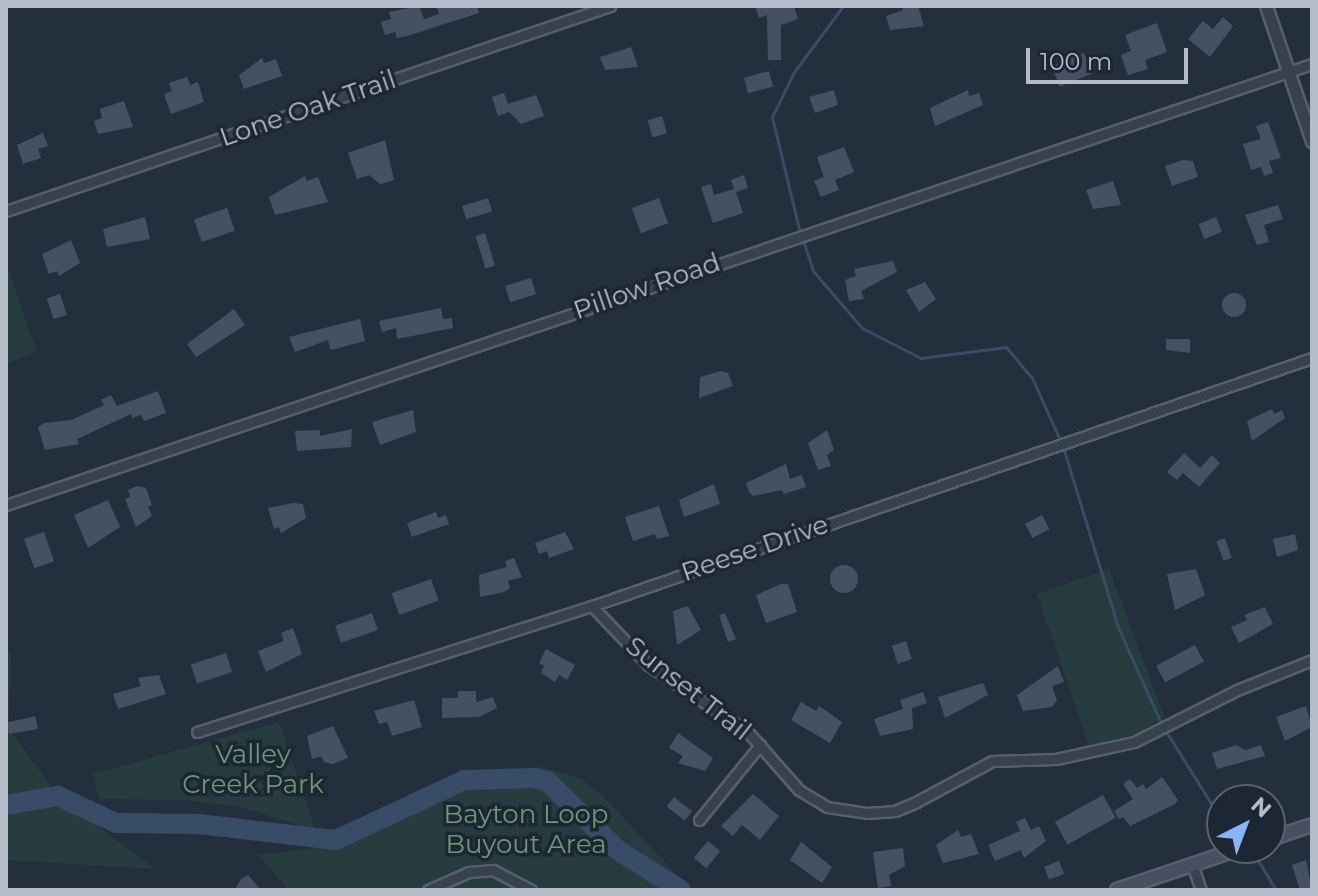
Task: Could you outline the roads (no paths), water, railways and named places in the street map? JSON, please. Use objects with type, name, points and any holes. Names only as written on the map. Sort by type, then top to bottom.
[{"type":"main road","points":[[1286,834],[1312,825]]},
{"type":"main road","points":[[1117,890],[1206,860]]},
{"type":"street","name":"Lone Oak Trail","points":[[6,211],[610,6]]},
{"type":"street","points":[[1266,6],[1312,141]]},
{"type":"street","name":"Pillow Road","points":[[6,505],[1312,64]]},
{"type":"street","name":"Reese Drive","points":[[197,732],[592,606],[1078,435],[1312,358]]},
{"type":"street","name":"Sunset Trail","points":[[592,606],[648,665],[760,745],[787,780],[827,807],[895,811],[992,761],[1056,759],[1134,742],[1237,690],[1312,660]]},
{"type":"street","points":[[699,820],[760,745]]},
{"type":"street","points":[[1192,864],[1201,890]]},
{"type":"street","points":[[428,890],[469,872],[493,870],[531,890]]},
{"type":"waterway","points":[[800,233],[772,117],[794,72],[843,6]]},
{"type":"waterway","points":[[803,240],[813,271],[862,328],[921,358],[1006,347],[1032,378],[1060,440]]},
{"type":"waterway","points":[[1063,447],[1118,627],[1160,721]]},
{"type":"waterway","points":[[1167,733],[1206,795]]},
{"type":"waterway","points":[[6,805],[58,796],[116,823],[199,824],[336,840],[464,780],[534,778],[547,781],[619,851],[681,890]]},
{"type":"waterway","points":[[1260,864],[1276,890]]},
{"type":"park label","name":"Valley Creek Park","points":[[253,770]]},
{"type":"park label","name":"Bayton Loop Buyout Area","points":[[526,830]]}]
